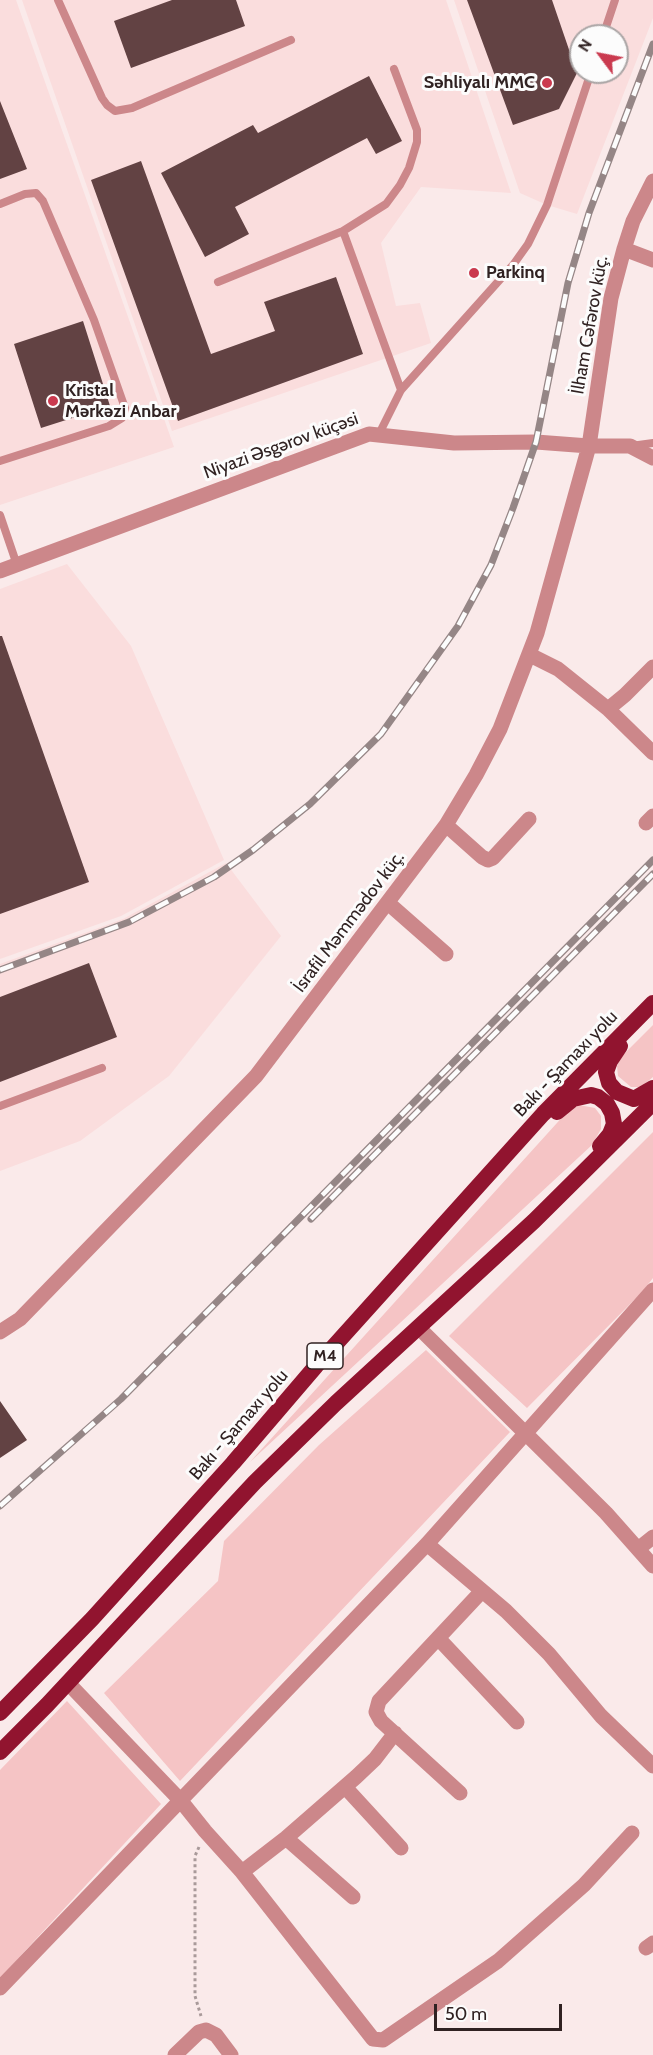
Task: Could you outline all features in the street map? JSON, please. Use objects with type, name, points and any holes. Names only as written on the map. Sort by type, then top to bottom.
[{"type":"highway","points":[[653,1004],[609,1061],[606,1072],[609,1083],[617,1092],[627,1097],[634,1099],[653,1088]]},
{"type":"highway","name":"Bakı - Şamaxı yolu","points":[[0,1713],[92,1619],[543,1114],[653,1004]]},
{"type":"highway","points":[[492,1171],[573,1099],[591,1095],[607,1104],[614,1124],[610,1134],[534,1221]]},
{"type":"highway","name":"M4","points":[[0,1752],[68,1683],[255,1482],[336,1403],[534,1221],[653,1103]]},
{"type":"street","name":"İlham Cəfərov küç.","points":[[589,446],[611,298],[633,221],[653,181]]},
{"type":"street","points":[[624,249],[653,260]]},
{"type":"street","name":"Niyazi Əsgərov küçəsi","points":[[0,571],[356,438],[379,434],[454,443],[536,442],[630,446]]},
{"type":"street","name":"İsrafil Məmmədov küç.","points":[[0,1332],[20,1319],[239,1096],[296,1025],[446,825],[500,729],[530,655],[589,446]]},
{"type":"street","points":[[630,446],[653,458]]},
{"type":"street","points":[[530,655],[558,669],[608,709],[653,753]]},
{"type":"street","points":[[608,709],[653,667]]},
{"type":"street","points":[[446,825],[488,860],[493,858],[529,819]]},
{"type":"street","points":[[388,903],[446,954]]},
{"type":"street","points":[[0,1988],[427,1544],[653,1290]]},
{"type":"street","points":[[419,1328],[612,1518],[653,1566]]},
{"type":"street","points":[[638,1549],[653,1537]]},
{"type":"street","points":[[427,1544],[506,1611],[542,1647],[601,1716],[653,1766]]},
{"type":"street","points":[[460,1793],[381,1720],[376,1712],[379,1701],[482,1591]]},
{"type":"street","points":[[438,1638],[517,1722]]},
{"type":"street","points":[[68,1683],[181,1801],[242,1872],[373,2039],[383,2040],[498,1961],[584,1885],[632,1833]]},
{"type":"street","points":[[242,1872],[345,1787],[375,1759],[395,1733]]},
{"type":"street","points":[[345,1787],[401,1848]]},
{"type":"street","points":[[286,1838],[353,1897]]},
{"type":"street","points":[[175,2055],[199,2032],[206,2030],[216,2035],[231,2055]]},
{"type":"lane","points":[[57,0],[102,98],[115,111],[132,108],[291,40]]},
{"type":"lane","points":[[607,24],[615,0]]},
{"type":"lane","points":[[218,282],[343,231],[386,204],[409,168],[417,142],[417,130],[394,69]]},
{"type":"lane","points":[[379,434],[401,390],[513,265],[528,244],[547,205],[587,84]]},
{"type":"lane","points":[[0,204],[25,194],[36,193],[43,201],[94,320],[125,408],[122,418],[109,426],[0,461]]},
{"type":"lane","points":[[343,231],[401,390]]},
{"type":"lane","points":[[630,446],[653,442]]},
{"type":"lane","points":[[0,515],[17,565]]},
{"type":"lane","points":[[0,1106],[102,1068]]},
{"type":"path","points":[[205,1831],[195,1856],[195,1996],[206,2030]]},
{"type":"shaded area","points":[[0,0],[16,0],[174,447],[0,505]]},
{"type":"shaded area","points":[[22,0],[446,0],[511,193],[421,187],[381,243],[396,306],[420,303],[431,343],[172,431]]},
{"type":"shaded area","points":[[454,0],[653,0],[653,18],[629,80],[629,24],[569,24],[569,84],[627,84],[577,214],[547,205],[520,193]]},
{"type":"shaded area","points":[[67,564],[131,646],[224,860],[121,916],[0,959],[0,589]]},
{"type":"shaded area","points":[[226,863],[281,936],[169,1076],[80,1141],[0,1171],[0,964],[123,919]]},
{"type":"shaded area","points":[[653,1025],[653,1077],[641,1087],[631,1087],[618,1076],[617,1066],[621,1057]]},
{"type":"shaded area","points":[[579,1105],[595,1108],[601,1116],[601,1129],[592,1145],[250,1462],[566,1113]]},
{"type":"shaded area","points":[[653,1132],[653,1278],[642,1292],[527,1408],[449,1336]]},
{"type":"shaded area","points":[[426,1350],[510,1432],[180,1781],[104,1693],[218,1581],[224,1541],[319,1445]]},
{"type":"shaded area","points":[[67,1701],[161,1804],[0,1978],[0,1770]]},
{"type":"building","points":[[172,0],[236,0],[245,26],[131,68],[114,21]]},
{"type":"building","points":[[467,0],[552,0],[569,50],[569,84],[572,84],[559,109],[513,125]]},
{"type":"building","points":[[369,76],[402,141],[376,154],[367,138],[235,207],[249,234],[205,257],[161,173],[253,125],[258,133]]},
{"type":"building","points":[[0,101],[27,169],[0,179]]},
{"type":"building","points":[[141,161],[211,354],[275,331],[264,302],[336,277],[363,354],[178,421],[91,180]]},
{"type":"building","points":[[83,321],[110,406],[41,428],[14,344]]},
{"type":"building","points":[[0,636],[2,636],[89,882],[0,914]]},
{"type":"building","points":[[89,963],[117,1037],[0,1082],[0,997]]},
{"type":"building","points":[[0,1401],[27,1440],[0,1458]]},
{"type":"railway","points":[[0,970],[129,922],[214,877],[253,850],[310,804],[381,734],[458,626],[491,565],[536,442],[568,283],[589,213],[653,44]]},
{"type":"railway","points":[[0,1506],[121,1399],[653,860]]},
{"type":"railway","points":[[311,1219],[653,874]]},
{"type":"place","name":"Səhliyalı MMC","points":[[547,83]]},
{"type":"place","name":"Parkinq","points":[[474,273]]},
{"type":"place","name":"Kristal Mərkəzi Anbar","points":[[53,401]]}]
